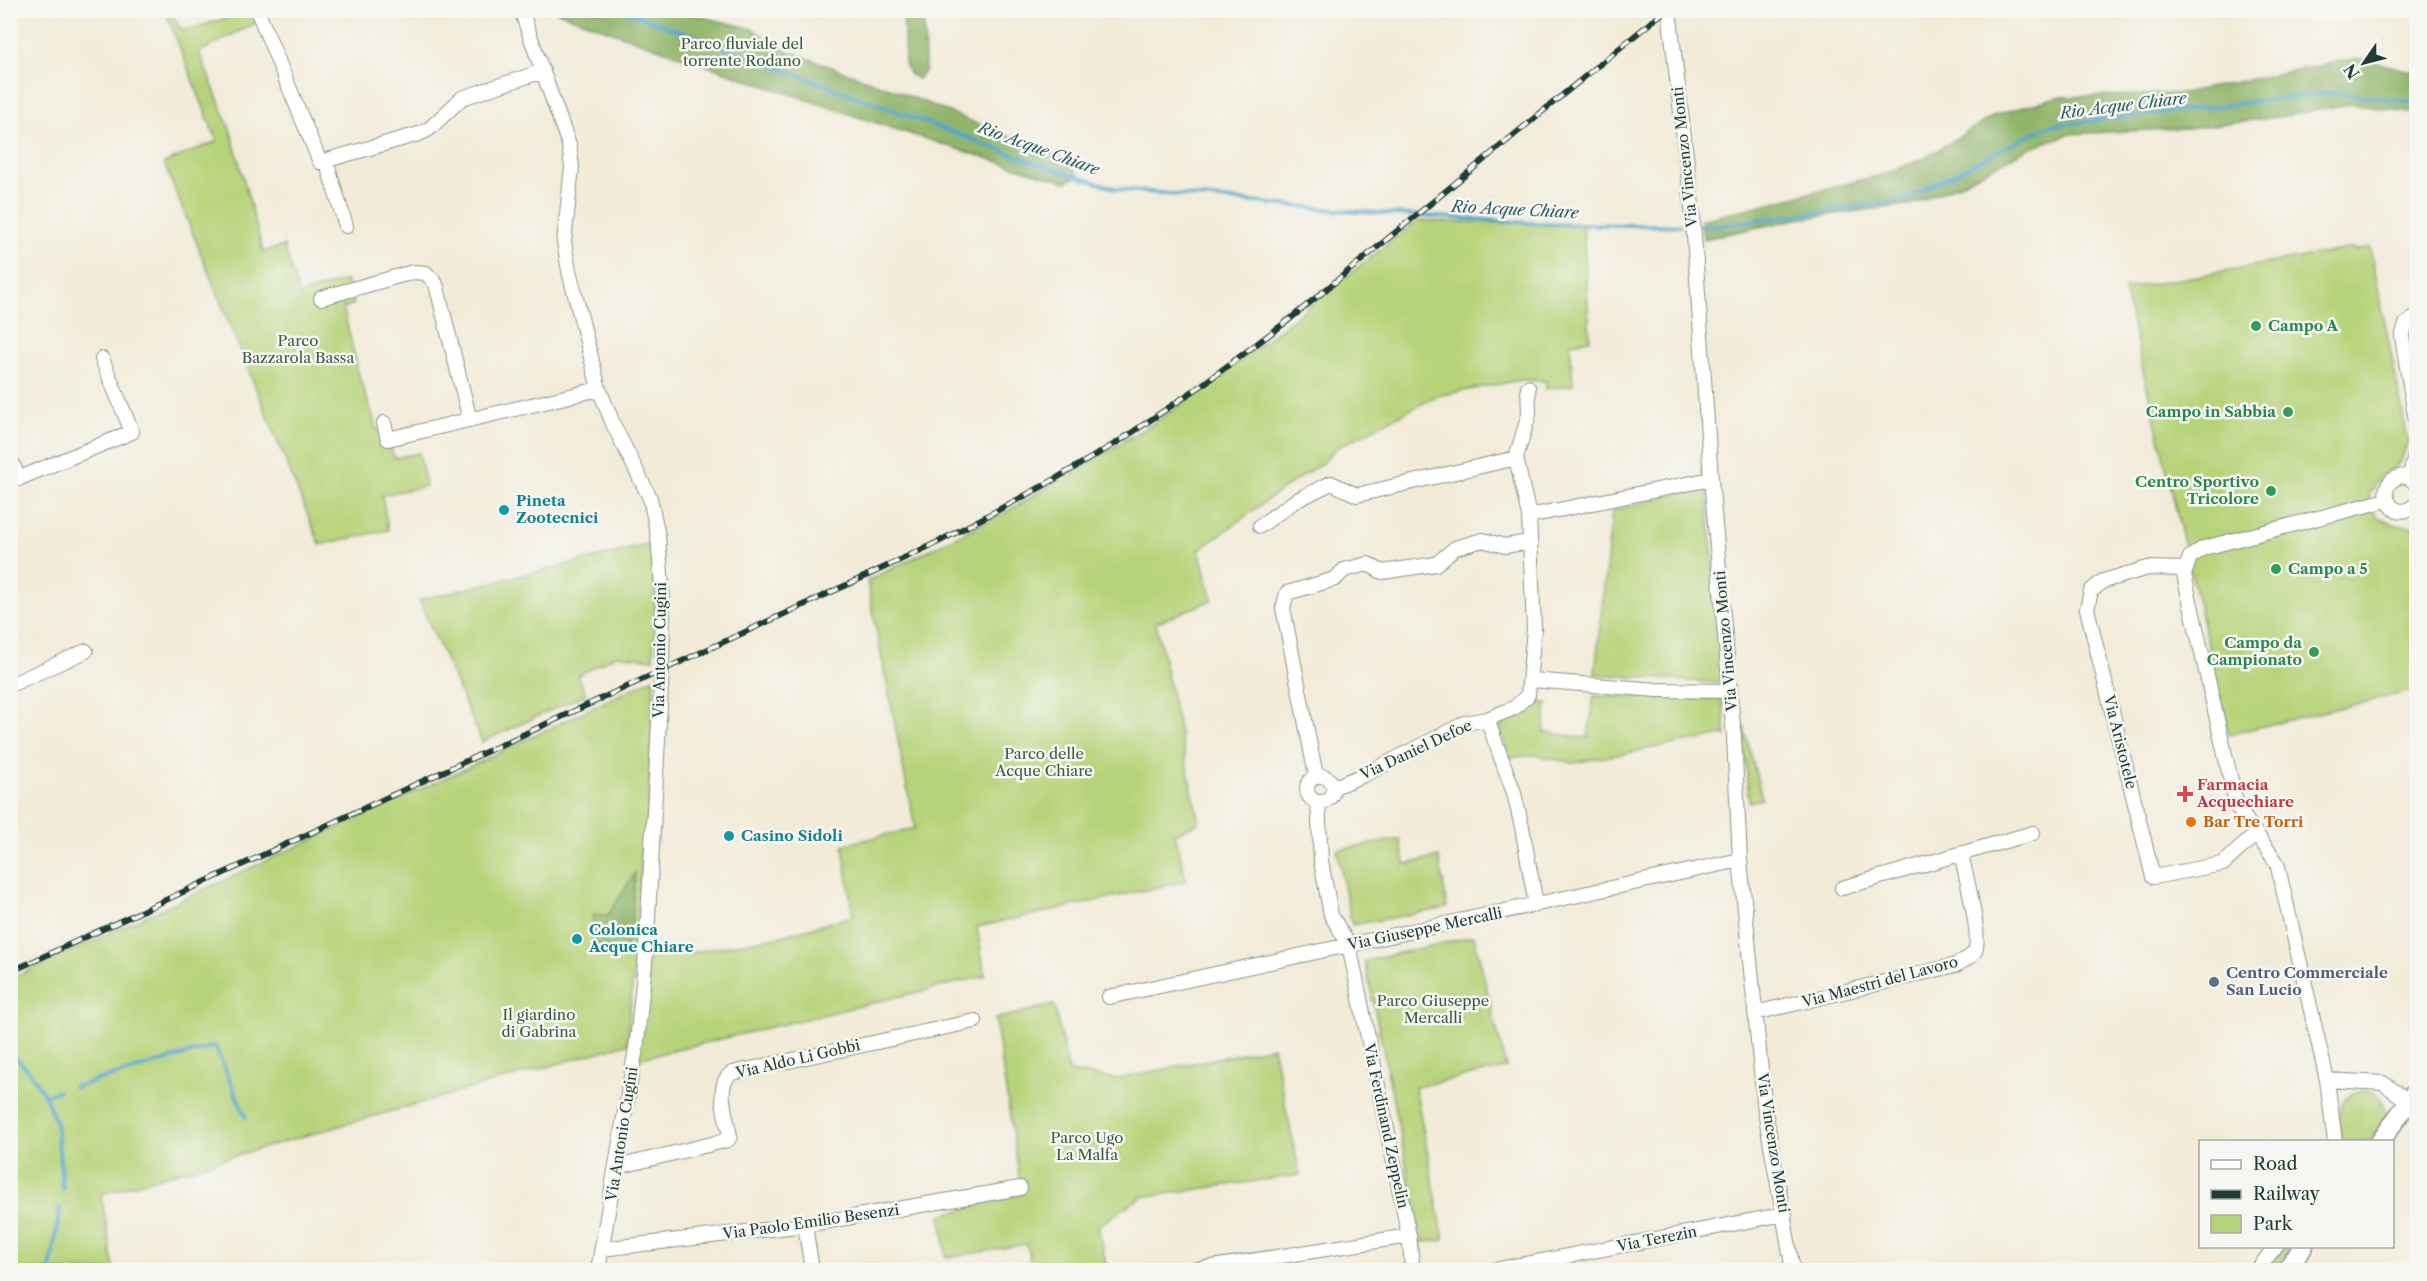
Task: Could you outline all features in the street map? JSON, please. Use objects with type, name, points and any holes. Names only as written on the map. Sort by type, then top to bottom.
[{"type":"main road","points":[[2380,1140],[2412,1096]]},
{"type":"main road","points":[[2286,1270],[2302,1248]]},
{"type":"street","points":[[257,10],[320,162],[419,134],[429,129],[462,98],[543,71]]},
{"type":"street","name":"Via Vincenzo Monti","points":[[1669,10],[1692,207],[1734,737],[1740,861],[1765,1112],[1785,1214],[1793,1270]]},
{"type":"street","name":"Via Antonio Cugini","points":[[523,16],[569,145],[572,167],[564,242],[571,280],[599,389],[614,426],[650,498],[658,536],[663,599],[662,669],[646,953],[637,1042],[598,1270]]},
{"type":"street","points":[[326,161],[346,226]]},
{"type":"street","points":[[321,298],[413,272],[426,273],[436,285],[470,420]]},
{"type":"street","points":[[2416,317],[2406,324],[2402,338],[2416,421]]},
{"type":"street","points":[[10,458],[15,480],[132,432],[102,359]]},
{"type":"street","points":[[1260,526],[1295,501],[1331,483],[1357,495],[1516,458],[1529,414],[1528,387]]},
{"type":"street","points":[[384,423],[388,439],[599,389]]},
{"type":"street","points":[[2415,508],[2398,510],[2387,500],[2387,489],[2389,484],[2398,477],[2413,481],[2416,453]]},
{"type":"street","name":"Via Daniel Defoe","points":[[1318,802],[1328,800],[1334,787],[1366,774],[1465,723],[1487,719],[1514,708],[1528,695],[1534,628],[1529,516],[1516,458]]},
{"type":"street","points":[[1529,516],[1712,479]]},
{"type":"street","points":[[2335,1140],[2327,1080],[2277,863],[2237,807],[2184,585],[2184,569],[2190,557],[2204,548],[2387,500]]},
{"type":"street","points":[[1316,776],[1283,608],[1287,593],[1335,579],[1344,570],[1368,564],[1382,572],[1436,564],[1455,548],[1483,540],[1505,546],[1529,542]]},
{"type":"street","name":"Via Aristotele","points":[[2184,569],[2148,568],[2103,581],[2091,591],[2087,609],[2153,877],[2223,864],[2256,834]]},
{"type":"street","points":[[10,685],[86,651]]},
{"type":"street","points":[[1531,680],[1657,690],[1730,690]]},
{"type":"street","points":[[1487,719],[1514,793],[1536,905]]},
{"type":"street","points":[[1334,787],[1332,781],[1325,776],[1316,776],[1311,778],[1307,788],[1308,794],[1318,802],[1321,861],[1331,915],[1349,945]]},
{"type":"street","points":[[1842,888],[2033,833]]},
{"type":"street","name":"Via Maestri del Lavoro","points":[[1755,1013],[1956,965],[1967,959],[1976,949],[1977,935],[1961,854]]},
{"type":"street","name":"Via Giuseppe Mercalli","points":[[1109,996],[1740,861]]},
{"type":"street","name":"Via Ferdinand Zeppelin","points":[[1349,945],[1409,1236],[1412,1263],[1409,1270]]},
{"type":"street","name":"Via Aldo Li Gobbi","points":[[617,1167],[728,1140],[730,1136],[722,1086],[725,1079],[732,1073],[975,1021]]},
{"type":"street","points":[[2327,1080],[2383,1083],[2412,1096]]},
{"type":"street","name":"Via Paolo Emilio Besenzi","points":[[602,1250],[805,1225],[1020,1188]]},
{"type":"street","name":"Via Terezin","points":[[1494,1270],[1785,1214]]},
{"type":"street","points":[[805,1225],[812,1270]]},
{"type":"street","points":[[1193,1270],[1409,1236]]},
{"type":"street","points":[[2257,1270],[2274,1248]]},
{"type":"green space","name":"Parco Bazzarola Bassa","points":[[165,11],[170,11],[182,31],[252,11],[261,20],[199,52],[231,132],[263,252],[284,246],[299,295],[346,280],[354,304],[343,308],[360,379],[377,429],[388,439],[394,458],[419,453],[426,486],[382,495],[388,530],[320,545],[164,163],[217,141]]},
{"type":"green space","name":"Parco fluviale del torrente Rodano","points":[[555,11],[677,11],[753,29],[777,47],[897,91],[1070,161],[1078,176],[1066,182],[937,143],[746,79]]},
{"type":"green space","points":[[903,11],[924,11],[925,71],[918,79],[909,74],[905,63]]},
{"type":"green space","points":[[2357,58],[2416,72],[2416,113],[2349,104],[2279,117],[2190,128],[2070,134],[2031,147],[1960,184],[1913,204],[1797,219],[1703,239],[1701,220],[1882,175],[1925,158],[1995,115],[2057,97],[2177,94]]},
{"type":"green space","name":"Parco delle Acque Chiare","points":[[1417,221],[1583,225],[1590,340],[1570,343],[1573,385],[1546,389],[1546,381],[1520,380],[1437,396],[1336,448],[1325,461],[1199,550],[1212,600],[1156,623],[1199,822],[1175,834],[1186,881],[977,927],[985,976],[637,1059],[646,953],[676,955],[778,937],[853,916],[843,845],[915,828],[867,581],[1008,511],[1157,421],[1204,389]]},
{"type":"green space","name":"Centro Sportivo Tricolore","points":[[2370,247],[2408,440],[2399,463],[2381,475],[2373,490],[2368,493],[2376,516],[2396,525],[2410,526],[2416,530],[2416,690],[2229,734],[2124,289],[2353,248],[2354,250]]},
{"type":"green space","points":[[1702,487],[1707,491],[1723,678],[1719,683],[1595,674],[1612,511]]},
{"type":"green space","points":[[652,544],[655,606],[653,659],[616,655],[577,676],[586,694],[482,742],[419,600]]},
{"type":"green space","name":"Il giardino di Gabrina","points":[[654,678],[647,829],[645,841],[642,844],[636,950],[627,1041],[634,1042],[101,1194],[114,1270],[11,1270],[10,979],[471,766]]},
{"type":"green space","points":[[1594,696],[1720,699],[1723,702],[1726,737],[1723,735],[1573,763],[1535,755],[1509,758],[1500,727],[1527,704],[1547,703],[1544,732],[1588,738]]},
{"type":"green space","points":[[1743,728],[1762,799],[1749,802]]},
{"type":"green space","points":[[1400,839],[1405,864],[1439,857],[1447,908],[1352,925],[1337,850]]},
{"type":"green space","points":[[635,873],[631,939],[622,950],[603,947],[593,942],[593,914],[608,915]]},
{"type":"green space","name":"Parco Giuseppe Mercalli","points":[[1474,936],[1506,1068],[1415,1087],[1444,1240],[1422,1242],[1365,961]]},
{"type":"green space","name":"Parco Ugo La Malfa","points":[[1054,1005],[1069,1072],[1117,1079],[1273,1047],[1300,1175],[1141,1197],[1098,1226],[1107,1270],[1032,1270],[1027,1244],[946,1258],[941,1215],[1022,1194],[995,1019]]},
{"type":"green space","points":[[2367,1090],[2376,1094],[2384,1105],[2387,1115],[2372,1140],[2341,1140],[2340,1110],[2346,1098]]},
{"type":"green space","points":[[2282,1248],[2291,1248],[2273,1270],[2265,1270]]},
{"type":"waterway","name":"Rio Acque Chiare","points":[[623,10],[1030,161],[1117,189],[1347,211],[1549,224],[1712,226],[1901,201],[2048,126],[2329,93],[2416,102]]},
{"type":"waterway","points":[[74,1087],[215,1046],[246,1118]]},
{"type":"waterway","points":[[10,1051],[33,1076],[45,1096],[58,1091]]},
{"type":"waterway","points":[[45,1096],[56,1123],[63,1190]]},
{"type":"waterway","points":[[50,1270],[60,1208]]},
{"type":"railway","points":[[10,972],[866,576],[938,542],[1043,486],[1118,442],[1202,385],[1290,319],[1666,10]]},
{"type":"place","name":"Campo A","points":[[2256,326]]},
{"type":"place","name":"Campo in Sabbia","points":[[2288,412]]},
{"type":"place","name":"Centro Sportivo Tricolore","points":[[2271,491]]},
{"type":"place","name":"Pineta Zootecnici","points":[[504,510]]},
{"type":"place","name":"Campo a 5","points":[[2276,569]]},
{"type":"place","name":"Campo da Campionato","points":[[2314,652]]},
{"type":"place","name":"Farmacia Acquechiare","points":[[2185,794]]},
{"type":"place","name":"Bar Tre Torri","points":[[2191,822]]},
{"type":"place","name":"Casino Sidoli","points":[[729,836]]},
{"type":"place","name":"Colonica Acque Chiare","points":[[577,939]]},
{"type":"place","name":"Centro Commerciale San Lucio","points":[[2214,982]]}]
